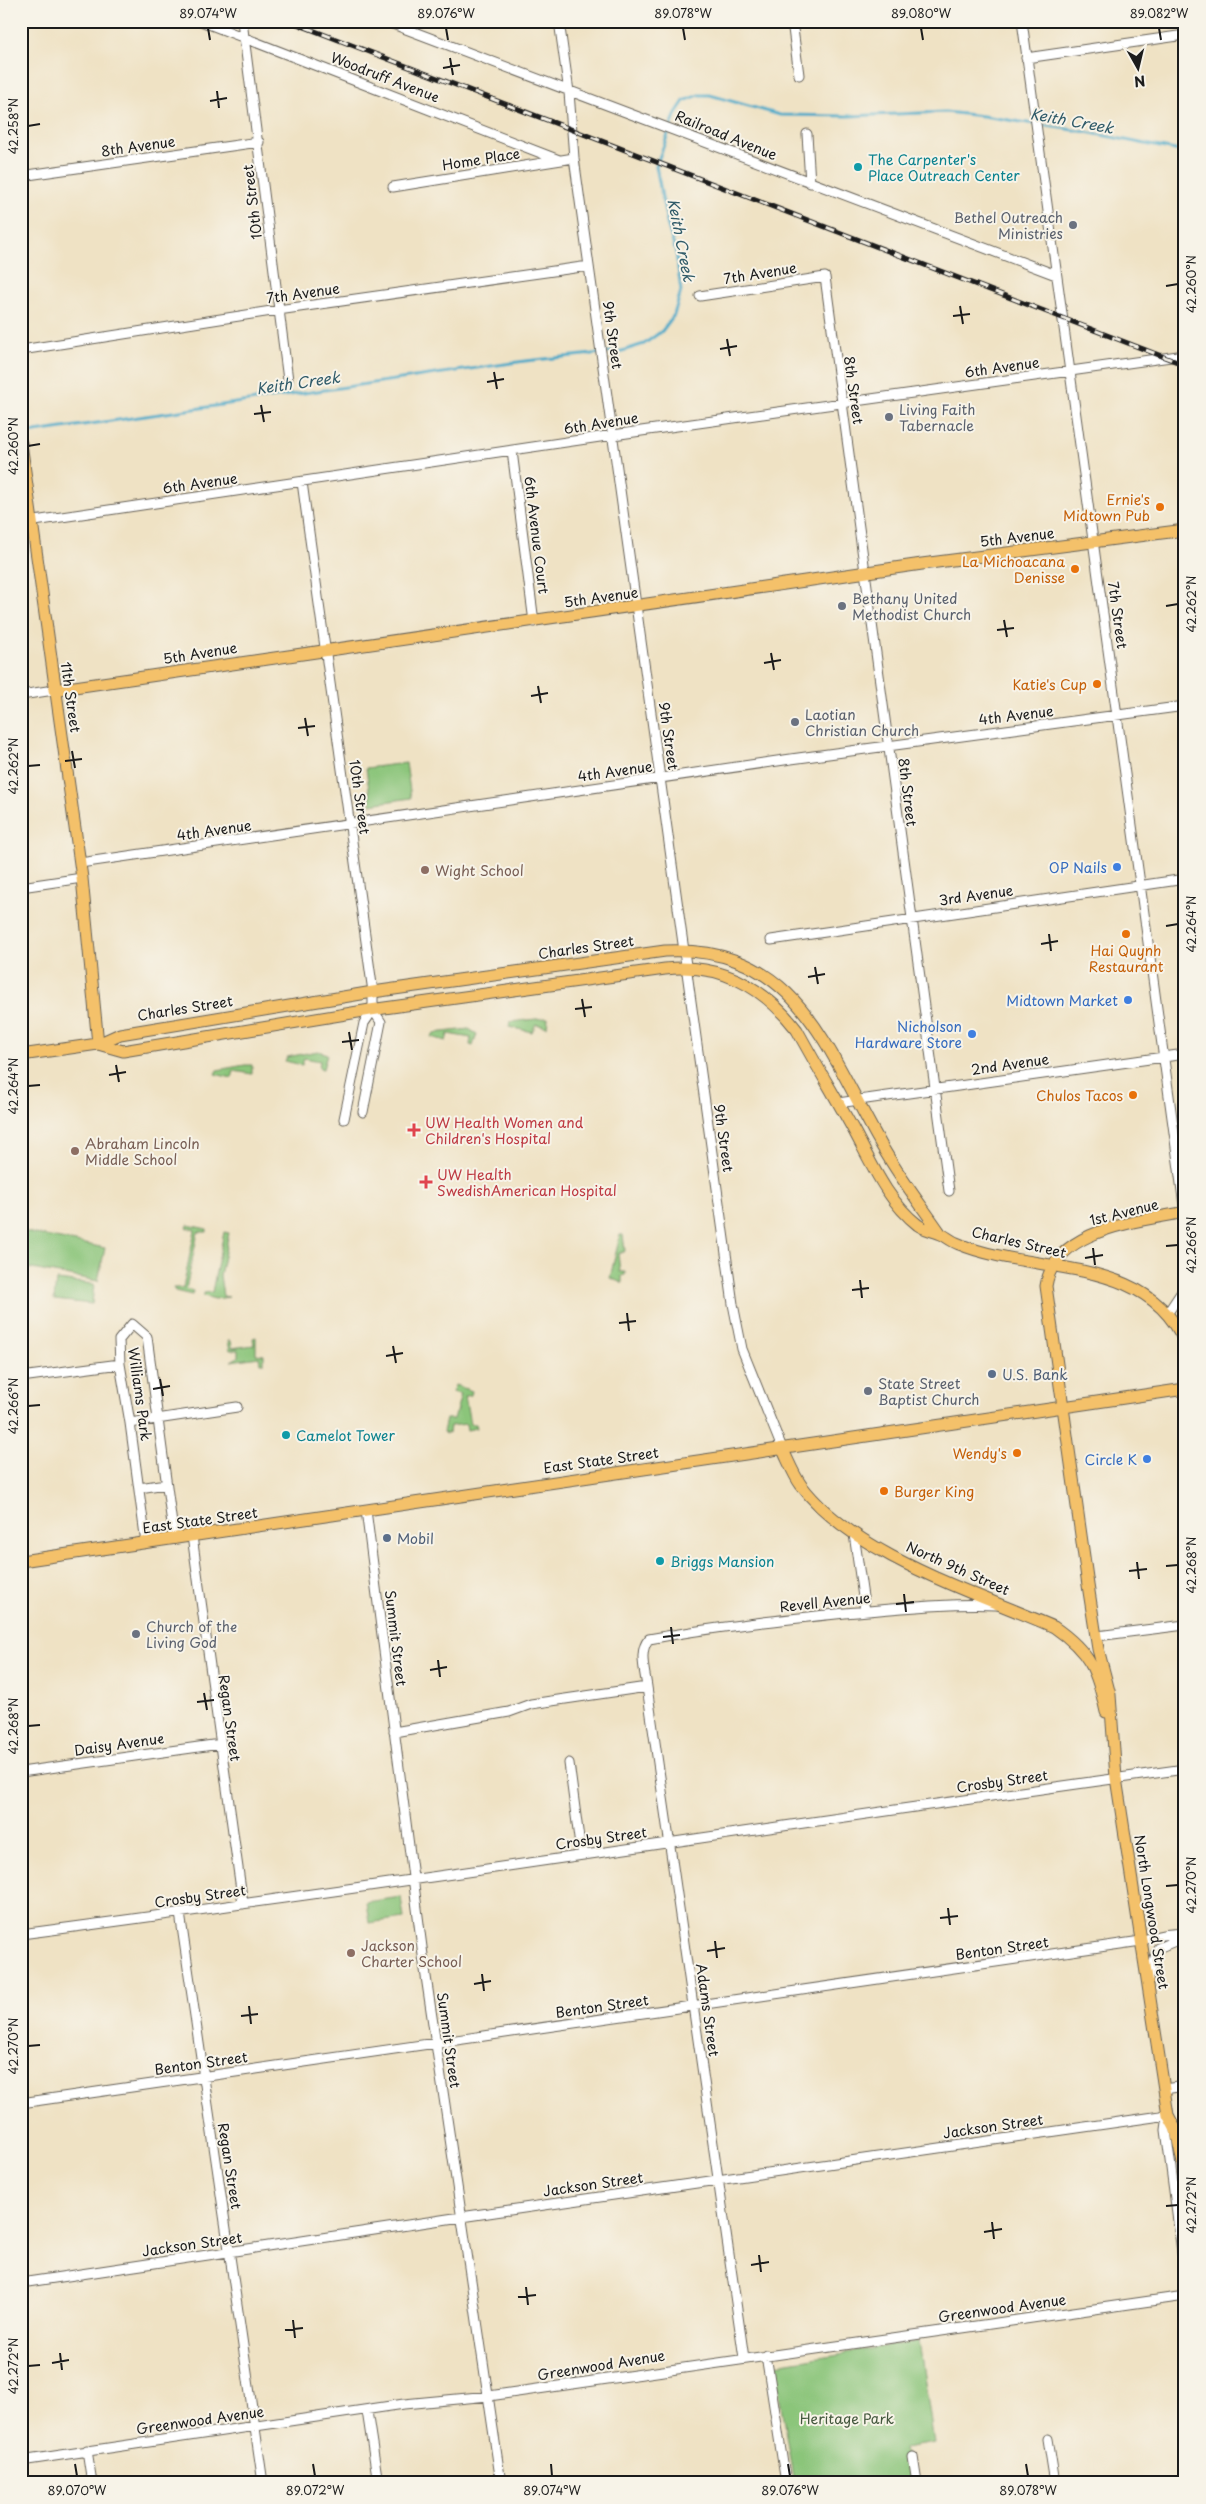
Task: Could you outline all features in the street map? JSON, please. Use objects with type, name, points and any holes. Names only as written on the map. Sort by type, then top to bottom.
[{"type":"main road","name":"11th Street","points":[[22,446],[27,522],[82,878],[98,1044]]},
{"type":"main road","name":"5th Avenue","points":[[54,690],[326,649],[534,622],[866,573],[1185,530]]},
{"type":"main road","name":"Charles Street","points":[[21,1055],[98,1044],[120,1034],[373,992],[665,951],[702,952],[734,960],[761,972],[776,982],[806,1012],[903,1181],[941,1234]]},
{"type":"main road","name":"Charles Street","points":[[98,1044],[123,1051],[373,1010],[685,967],[702,969],[730,977],[760,992],[780,1009],[797,1030],[877,1174],[907,1215],[921,1227],[941,1234],[958,1244],[985,1252],[1105,1276],[1133,1287],[1158,1304],[1178,1327],[1185,1343]]},
{"type":"main road","name":"1st Avenue","points":[[1051,1266],[1083,1238],[1111,1228],[1185,1212]]},
{"type":"main road","name":"North Longwood Street","points":[[1051,1266],[1046,1286],[1062,1406],[1097,1636],[1110,1695],[1116,1778],[1168,2115]]},
{"type":"main road","name":"East State Street","points":[[21,1562],[1185,1389]]},
{"type":"main road","name":"North 9th Street","points":[[782,1448],[800,1484],[828,1514],[854,1534],[918,1568],[1054,1627],[1074,1640],[1089,1660],[1096,1674],[1107,1720]]},
{"type":"main road","name":"North Longwood Street","points":[[1107,1720],[1115,1760]]},
{"type":"main road","points":[[1168,2115],[1176,2130],[1185,2173]]},
{"type":"street","name":"Woodruff Avenue","points":[[201,21],[559,160]]},
{"type":"street","name":"10th Street","points":[[242,21],[242,37],[258,142],[288,380]]},
{"type":"street","name":"Railroad Avenue","points":[[385,21],[569,92],[652,120],[810,183],[1056,274]]},
{"type":"street","name":"9th Street","points":[[560,21],[569,92],[574,158],[602,348],[685,967],[733,1304],[742,1349],[782,1448]]},
{"type":"street","points":[[792,21],[799,75]]},
{"type":"street","name":"7th Street","points":[[1022,21],[1185,1212]]},
{"type":"street","points":[[1026,58],[1185,35]]},
{"type":"street","points":[[807,134],[810,183]]},
{"type":"street","name":"8th Avenue","points":[[21,176],[258,142]]},
{"type":"street","name":"Home Place","points":[[393,187],[574,158]]},
{"type":"street","name":"7th Avenue","points":[[21,350],[278,310],[589,266]]},
{"type":"street","name":"7th Avenue","points":[[700,296],[825,277]]},
{"type":"street","name":"8th Street","points":[[825,277],[949,1191]]},
{"type":"street","name":"6th Avenue","points":[[27,522],[613,435],[1185,355]]},
{"type":"street","name":"6th Avenue Court","points":[[512,451],[534,622]]},
{"type":"street","name":"10th Street","points":[[302,482],[373,992],[373,1010],[381,1022],[364,1112]]},
{"type":"street","name":"5th Avenue","points":[[21,694],[54,690]]},
{"type":"street","name":"4th Avenue","points":[[80,863],[661,778],[1185,706]]},
{"type":"street","points":[[21,887],[82,878]]},
{"type":"street","name":"3rd Avenue","points":[[771,940],[1185,879]]},
{"type":"street","points":[[344,1119],[364,1023],[373,1010]]},
{"type":"street","name":"2nd Avenue","points":[[838,1103],[1185,1054]]},
{"type":"street","points":[[1167,1314],[1185,1287]]},
{"type":"street","name":"Williams Park","points":[[146,1543],[120,1364],[120,1340],[132,1324],[147,1337],[174,1539]]},
{"type":"street","points":[[21,1377],[120,1364]]},
{"type":"street","points":[[130,1423],[237,1407]]},
{"type":"street","points":[[139,1488],[166,1484]]},
{"type":"street","name":"Summit Street","points":[[366,1510],[413,1881],[461,2217],[502,2483]]},
{"type":"street","points":[[854,1534],[865,1611]]},
{"type":"street","name":"Regan Street","points":[[192,1536],[243,1904]]},
{"type":"street","name":"Revell Avenue","points":[[649,1639],[778,1620],[865,1611],[965,1604],[1004,1606]]},
{"type":"street","points":[[1097,1636],[1185,1625]]},
{"type":"street","name":"Adams Street","points":[[649,1639],[643,1650],[647,1687],[744,2358]]},
{"type":"street","points":[[394,1732],[509,1712],[531,1704],[647,1687]]},
{"type":"street","name":"Daisy Avenue","points":[[21,1772],[220,1744]]},
{"type":"street","points":[[569,1763],[580,1846],[585,1854]]},
{"type":"street","name":"Crosby Street","points":[[21,1934],[413,1881],[585,1854],[1185,1769]]},
{"type":"street","name":"Regan Street","points":[[180,1913],[202,2077],[230,2252],[263,2483]]},
{"type":"street","name":"Benton Street","points":[[21,2103],[694,2007],[1142,1941],[1151,1937],[1185,1933]]},
{"type":"street","points":[[1147,1984],[1158,1948],[1185,1938]]},
{"type":"street","points":[[1164,2089],[1185,2086]]},
{"type":"street","name":"Jackson Street","points":[[21,2283],[461,2217],[1168,2115]]},
{"type":"street","name":"North Longwood Street","points":[[1168,2115],[1166,2130],[1185,2275]]},
{"type":"street","name":"Greenwood Avenue","points":[[21,2461],[404,2404],[489,2396],[1185,2296]]},
{"type":"street","points":[[766,2355],[786,2483]]},
{"type":"street","points":[[367,2411],[378,2483]]},
{"type":"street","points":[[1048,2439],[1055,2483]]},
{"type":"street","points":[[87,2450],[92,2483]]},
{"type":"street","points":[[913,2457],[917,2483]]},
{"type":"green space","points":[[406,763],[411,798],[371,804],[366,768]]},
{"type":"green space","points":[[548,1018],[547,1027],[536,1024],[532,1032],[509,1027],[510,1022]]},
{"type":"green space","points":[[469,1029],[477,1034],[473,1046],[470,1045],[471,1038],[448,1034],[446,1041],[431,1037],[434,1033]]},
{"type":"green space","points":[[318,1051],[327,1054],[323,1069],[319,1068],[320,1061],[304,1058],[302,1065],[285,1061],[287,1057]]},
{"type":"green space","points":[[252,1065],[252,1074],[234,1071],[232,1078],[215,1074],[217,1070]]},
{"type":"green space","points":[[188,1225],[207,1229],[207,1232],[198,1232],[186,1289],[193,1291],[192,1295],[175,1291],[173,1288],[183,1288],[195,1230],[187,1228]]},
{"type":"green space","points":[[21,1231],[105,1248],[98,1281],[21,1267]]},
{"type":"green space","points":[[224,1232],[229,1233],[220,1275],[223,1296],[229,1297],[215,1299],[204,1296],[204,1293],[212,1292]]},
{"type":"green space","points":[[620,1235],[623,1235],[625,1251],[618,1254],[620,1272],[625,1272],[625,1275],[622,1276],[622,1283],[610,1278]]},
{"type":"green space","points":[[56,1280],[94,1284],[92,1304],[54,1300]]},
{"type":"green space","points":[[256,1337],[256,1354],[264,1355],[264,1363],[260,1363],[259,1357],[231,1361],[238,1357],[238,1350],[230,1350],[228,1341],[231,1341],[232,1348],[254,1345],[253,1338]]},
{"type":"green space","points":[[455,1385],[472,1391],[471,1395],[465,1396],[470,1424],[476,1424],[477,1428],[467,1430],[466,1424],[450,1426],[449,1433],[445,1434],[443,1432],[446,1419],[454,1419],[461,1394],[452,1392]]},
{"type":"green space","points":[[401,1897],[404,1918],[369,1923],[366,1902]]},
{"type":"green space","name":"Heritage Park","points":[[919,2341],[934,2443],[904,2448],[910,2483],[794,2483],[775,2370],[776,2364]]},
{"type":"waterway","name":"Keith Creek","points":[[21,434],[525,361],[622,351],[644,344],[662,331],[674,315],[681,291],[676,253],[667,223],[656,166],[676,113],[684,101],[699,95],[710,95],[780,115],[849,116],[945,112],[983,116],[1086,132],[1185,152]]},
{"type":"railway","points":[[289,21],[1185,365]]},
{"type":"place","name":"The Carpenter's Place Outreach Center","points":[[858,167]]},
{"type":"place","name":"Bethel Outreach Ministries","points":[[1073,225]]},
{"type":"place","name":"Living Faith Tabernacle","points":[[889,417]]},
{"type":"place","name":"Ernie's Midtown Pub","points":[[1160,507]]},
{"type":"place","name":"La Michoacana Denisse","points":[[1075,569]]},
{"type":"place","name":"Bethany United Methodist Church","points":[[842,606]]},
{"type":"place","name":"Katie's Cup","points":[[1097,684]]},
{"type":"place","name":"Laotian Christian Church","points":[[795,722]]},
{"type":"place","name":"OP Nails","points":[[1117,867]]},
{"type":"place","name":"Wight School","points":[[425,870]]},
{"type":"place","name":"Hai Quynh Restaurant","points":[[1126,934]]},
{"type":"place","name":"Midtown Market","points":[[1128,1000]]},
{"type":"place","name":"Nicholson Hardware Store","points":[[972,1034]]},
{"type":"place","name":"Chulos Tacos","points":[[1133,1095]]},
{"type":"place","name":"UW Health Women and Children's Hospital","points":[[414,1130]]},
{"type":"place","name":"Abraham Lincoln Middle School","points":[[75,1151]]},
{"type":"place","name":"UW Health SwedishAmerican Hospital","points":[[426,1182]]},
{"type":"place","name":"U.S. Bank","points":[[992,1374]]},
{"type":"place","name":"State Street Baptist Church","points":[[868,1391]]},
{"type":"place","name":"Camelot Tower","points":[[286,1435]]},
{"type":"place","name":"Wendy's","points":[[1017,1453]]},
{"type":"place","name":"Circle K","points":[[1147,1459]]},
{"type":"place","name":"Burger King","points":[[884,1491]]},
{"type":"place","name":"Mobil","points":[[387,1538]]},
{"type":"place","name":"Briggs Mansion","points":[[660,1561]]},
{"type":"place","name":"Church of the Living God","points":[[136,1634]]},
{"type":"place","name":"Jackson Charter School","points":[[351,1953]]}]
